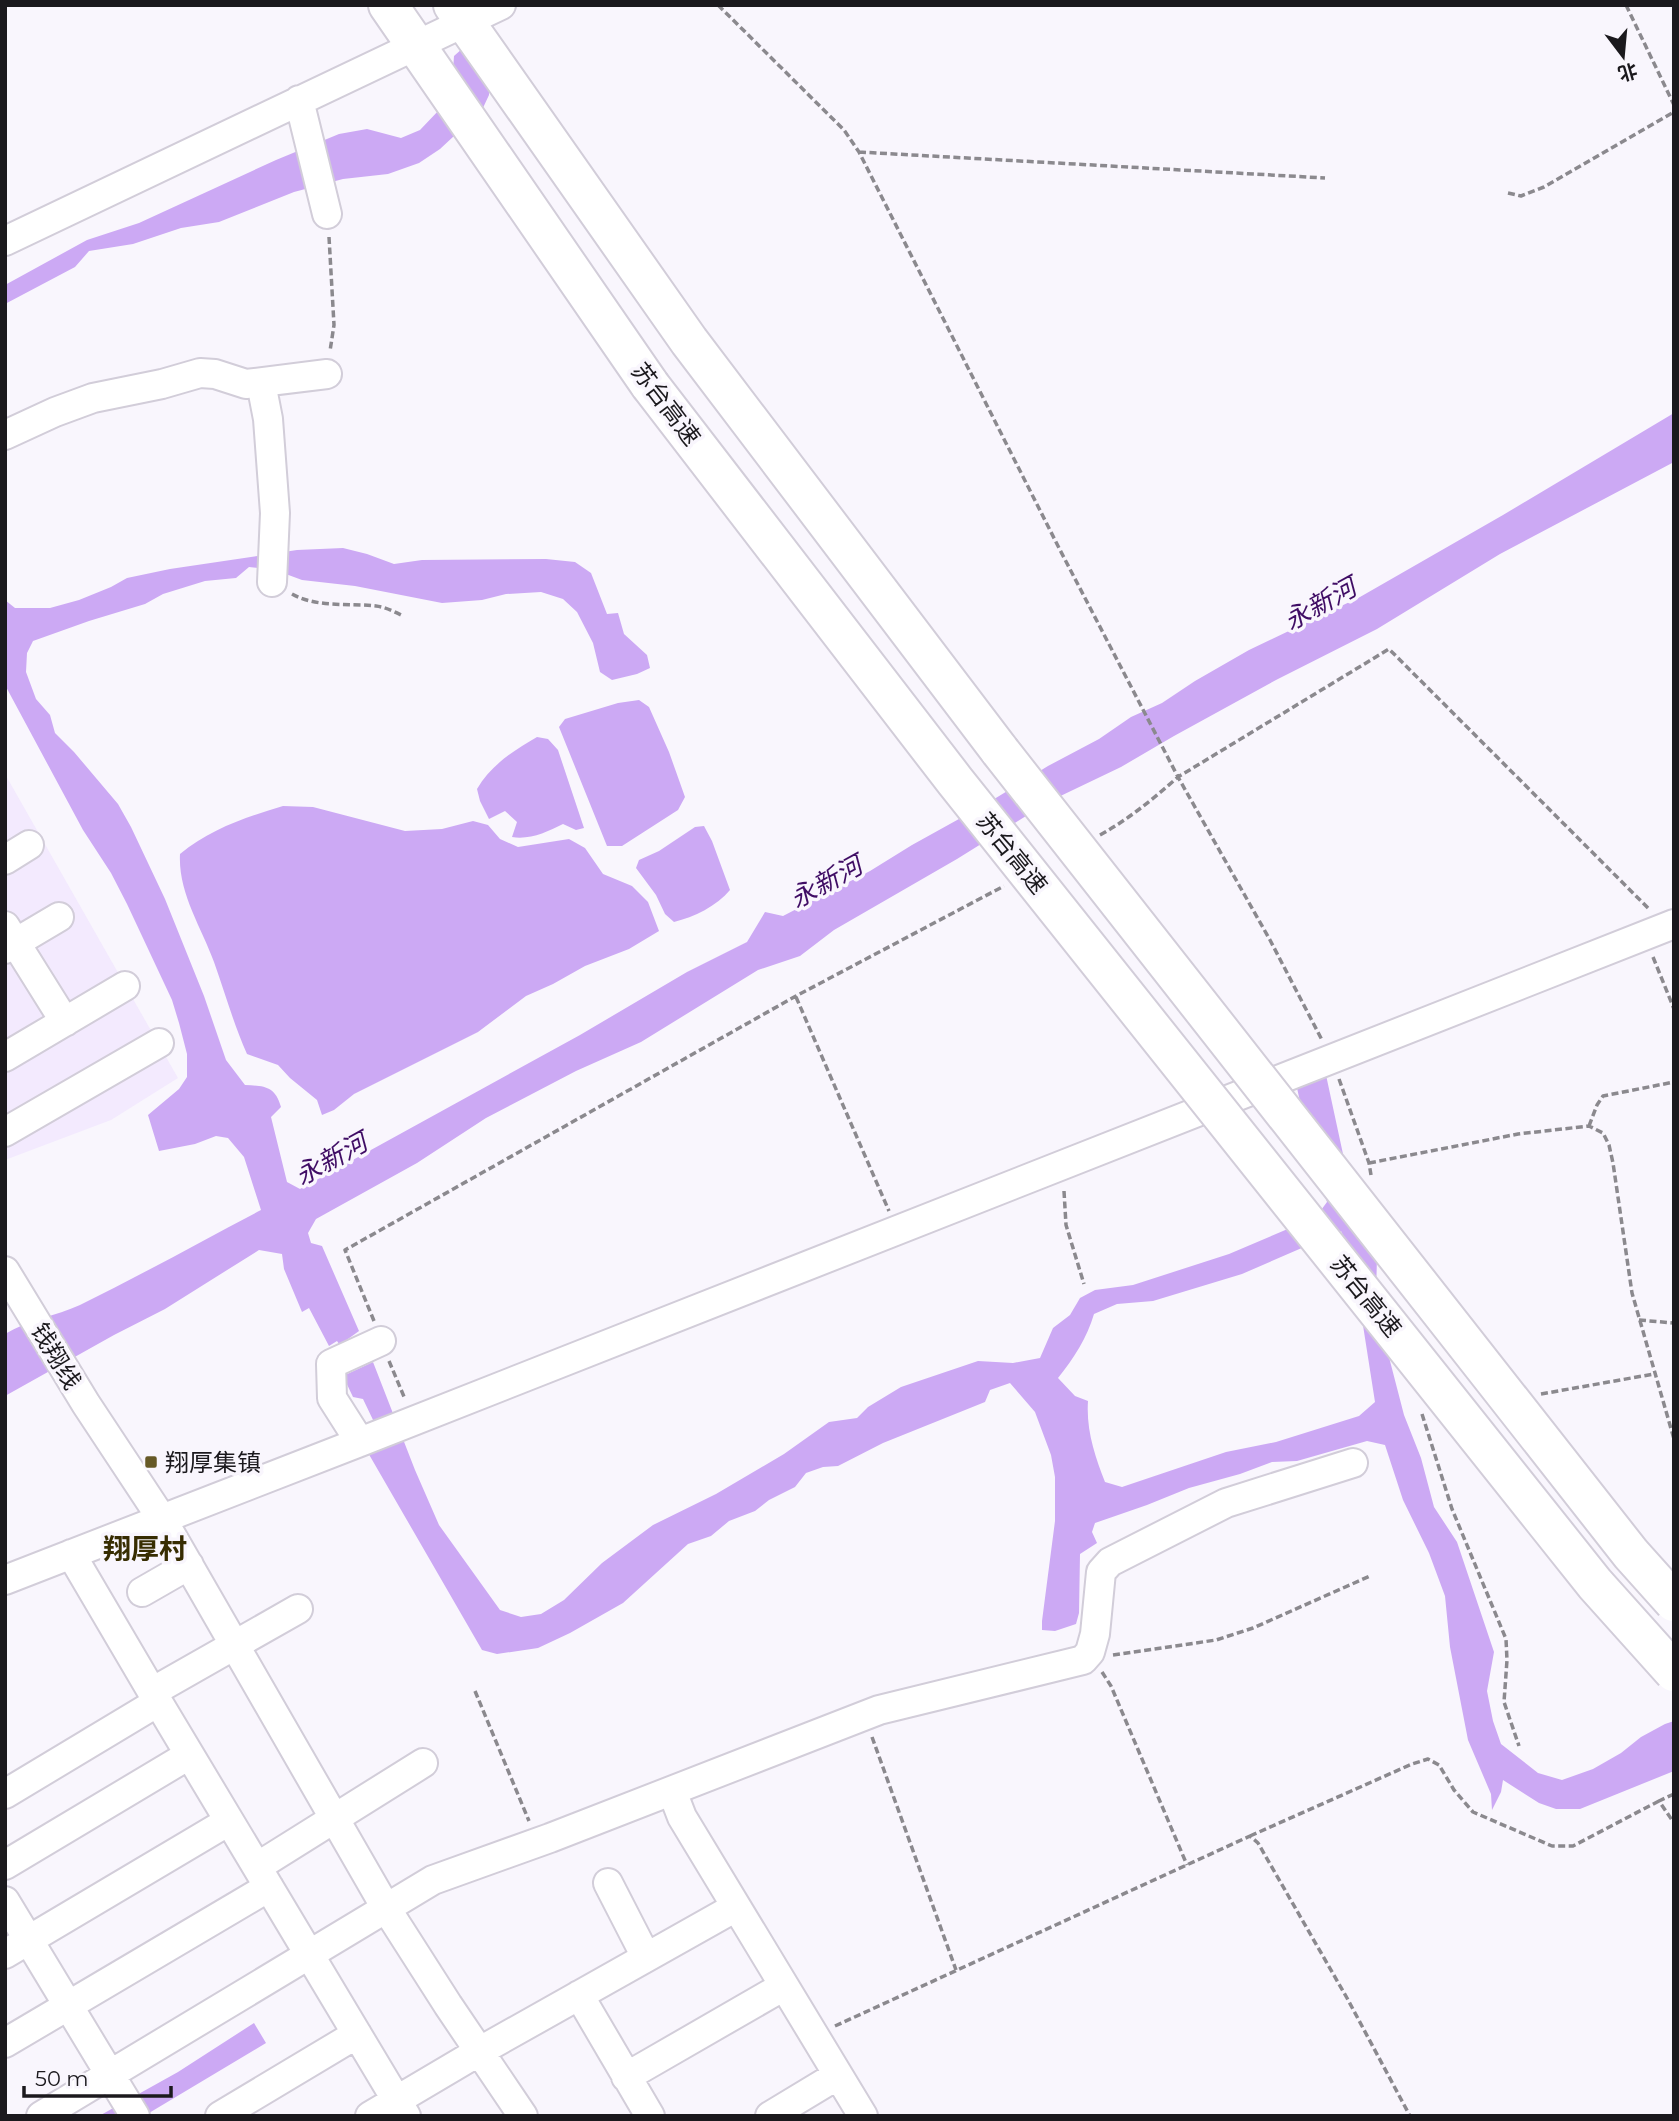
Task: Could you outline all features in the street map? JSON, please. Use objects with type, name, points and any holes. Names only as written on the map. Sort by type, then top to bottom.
[{"type":"highway","name":"苏台高速","points":[[388,5],[650,385],[972,803],[1595,1584],[1674,1672]]},
{"type":"highway","name":"苏台高速","points":[[453,5],[689,341],[1008,762],[1631,1554],[1674,1602]]},
{"type":"street","points":[[5,241],[501,5]]},
{"type":"street","points":[[299,100],[325,205]]},
{"type":"street","points":[[5,435],[93,398],[200,373],[215,374],[246,384],[327,374]]},
{"type":"street","points":[[261,383],[269,429],[275,513],[272,582]]},
{"type":"street","points":[[59,917],[9,939],[65,1021]]},
{"type":"street","points":[[5,1580],[1662,928]]},
{"type":"street","points":[[5,1057],[125,986]]},
{"type":"street","points":[[5,1132],[159,1043]]},
{"type":"street","name":"钱翔线","points":[[5,1271],[86,1404],[162,1519],[386,1908],[523,2116]]},
{"type":"street","points":[[360,1442],[331,1398],[331,1364],[374,1344]]},
{"type":"street","points":[[41,2116],[122,2094],[309,1954],[433,1880],[879,1710],[1083,1660],[1090,1651],[1095,1634],[1101,1572],[1110,1562],[1226,1503],[1353,1463]]},
{"type":"street","points":[[71,1554],[401,2108]]},
{"type":"street","points":[[142,1592],[189,1565]]},
{"type":"street","points":[[5,1794],[235,1645],[298,1609]]},
{"type":"street","points":[[5,1865],[189,1755]]},
{"type":"street","points":[[5,2043],[68,2006],[263,1877],[334,1818],[423,1763]]},
{"type":"street","points":[[672,1791],[682,1817],[863,2116]]},
{"type":"street","points":[[17,1947],[229,1821]]},
{"type":"street","points":[[608,1883],[646,1957]]},
{"type":"street","points":[[5,1901],[17,1947],[68,2006],[122,2094]]},
{"type":"street","points":[[370,2116],[401,2108],[480,2051],[736,1907]]},
{"type":"street","points":[[626,2077],[784,1986]]},
{"type":"street","points":[[579,1995],[650,2116]]},
{"type":"street","points":[[220,2116],[357,2034]]},
{"type":"street","points":[[770,2116],[838,2075]]},
{"type":"path","points":[[718,5],[844,130],[859,152],[1178,777],[1270,940],[1332,1058]]},
{"type":"path","points":[[1626,5],[1674,104]]},
{"type":"path","points":[[1508,193],[1521,196],[1544,187],[1674,112]]},
{"type":"path","points":[[859,152],[1325,178]]},
{"type":"path","points":[[325,205],[334,325],[327,374]]},
{"type":"path","points":[[272,582],[300,598],[341,606],[379,607],[403,616]]},
{"type":"path","points":[[1098,835],[1123,823],[1178,777],[1390,649],[1662,928],[1674,1009]]},
{"type":"path","points":[[409,1422],[374,1344],[345,1250],[796,996],[1014,881]]},
{"type":"path","points":[[796,996],[897,1229]]},
{"type":"path","points":[[1589,1126],[1603,1096],[1674,1082]]},
{"type":"path","points":[[1369,1163],[1518,1134],[1589,1126],[1603,1133],[1613,1163],[1632,1293],[1674,1439]]},
{"type":"path","points":[[1056,1166],[1064,1193],[1066,1226],[1084,1283]]},
{"type":"path","points":[[1639,1320],[1674,1323]]},
{"type":"path","points":[[1083,1660],[1216,1640],[1253,1628],[1370,1576]]},
{"type":"path","points":[[1083,1660],[1100,1670],[1111,1686],[1187,1865]]},
{"type":"path","points":[[475,1691],[538,1842]]},
{"type":"path","points":[[862,1716],[877,1747],[956,1970]]},
{"type":"path","points":[[814,2035],[1250,1836],[1428,1759],[1439,1765],[1454,1790],[1473,1812],[1552,1846],[1573,1846],[1674,1794]]},
{"type":"path","points":[[1659,1801],[1674,1823]]},
{"type":"path","points":[[1250,1836],[1265,1854],[1410,2116]]},
{"type":"shaded area","points":[[463,48],[489,71],[489,95],[482,110],[440,149],[419,163],[388,174],[343,179],[294,192],[219,222],[181,228],[133,244],[89,251],[75,267],[5,304],[5,285],[87,240],[139,223],[276,160],[339,134],[367,129],[401,138],[420,130],[440,109],[452,85],[454,56]]},
{"type":"shaded area","points":[[1674,413],[1674,462],[1500,554],[1377,629],[1276,680],[1121,767],[1050,801],[957,859],[834,930],[800,956],[758,970],[641,1042],[576,1071],[486,1118],[417,1163],[316,1219],[308,1233],[311,1243],[322,1246],[359,1331],[348,1339],[350,1346],[342,1348],[337,1341],[329,1346],[309,1308],[302,1312],[284,1269],[282,1254],[259,1250],[165,1309],[5,1396],[5,1334],[80,1305],[261,1210],[244,1157],[228,1138],[216,1136],[195,1144],[159,1151],[148,1115],[179,1089],[187,1077],[187,1054],[179,1023],[172,1000],[127,904],[83,830],[5,685],[5,600],[15,608],[50,608],[79,600],[127,578],[297,550],[343,548],[394,564],[422,560],[546,559],[575,562],[591,573],[607,614],[618,613],[624,634],[647,655],[650,668],[612,680],[600,672],[593,643],[577,612],[563,599],[541,592],[442,603],[355,586],[302,580],[275,570],[249,567],[236,578],[205,581],[163,594],[145,604],[33,641],[27,653],[26,672],[36,699],[50,715],[55,733],[118,804],[131,827],[165,899],[204,996],[226,1060],[245,1085],[268,1088],[279,1100],[281,1107],[271,1117],[287,1182],[300,1189],[580,1035],[687,972],[747,942],[765,912],[783,916],[870,871],[1099,739],[1131,717],[1162,703],[1249,650],[1360,597]]},
{"type":"shaded area","points":[[639,700],[649,707],[685,797],[678,810],[622,846],[607,846],[559,727],[565,719],[618,703]]},
{"type":"shaded area","points":[[537,737],[548,739],[558,750],[584,828],[576,830],[563,824],[532,836],[512,837],[517,822],[505,811],[489,819],[477,789],[511,753]]},
{"type":"shaded area","points":[[5,774],[178,1078],[111,1120],[5,1160]]},
{"type":"shaded area","points":[[283,806],[313,807],[405,831],[442,829],[473,821],[488,825],[500,839],[518,847],[569,839],[585,848],[603,874],[632,886],[648,902],[659,931],[629,949],[585,966],[526,996],[478,1032],[354,1094],[334,1110],[322,1115],[317,1100],[278,1065],[247,1054],[214,962],[186,896],[180,868],[180,854],[192,845],[242,819]]},
{"type":"shaded area","points":[[704,826],[730,890],[705,910],[674,922],[665,914],[656,895],[636,868],[639,860],[659,851],[695,827]]},
{"type":"shaded area","points":[[1326,1075],[1343,1154],[1347,1193],[1377,1256],[1376,1297],[1404,1415],[1421,1458],[1434,1507],[1457,1542],[1494,1652],[1487,1691],[1501,1744],[1538,1773],[1562,1780],[1593,1769],[1621,1753],[1641,1737],[1674,1721],[1674,1771],[1580,1809],[1556,1809],[1539,1803],[1503,1780],[1501,1792],[1492,1810],[1491,1794],[1468,1740],[1450,1647],[1445,1596],[1429,1553],[1403,1500],[1385,1445],[1367,1441],[1297,1461],[1272,1462],[1189,1488],[1095,1523],[1092,1532],[1097,1543],[1080,1554],[1079,1613],[1076,1624],[1055,1631],[1042,1630],[1055,1521],[1055,1477],[1051,1455],[1035,1412],[1010,1383],[990,1390],[985,1402],[883,1443],[838,1466],[823,1467],[806,1473],[795,1487],[769,1500],[755,1511],[729,1521],[711,1536],[688,1544],[623,1603],[538,1648],[497,1654],[482,1650],[367,1451],[374,1422],[363,1399],[353,1397],[343,1376],[373,1362],[439,1525],[500,1610],[521,1617],[541,1614],[564,1600],[602,1563],[653,1525],[716,1494],[784,1454],[829,1422],[857,1418],[868,1407],[901,1387],[978,1361],[1013,1363],[1040,1358],[1053,1328],[1070,1315],[1080,1298],[1095,1290],[1133,1285],[1229,1254],[1316,1217],[1327,1202],[1313,1160],[1297,1088]],"holes":[[[1341,1231],[1352,1255],[1375,1402],[1359,1416],[1276,1442],[1226,1452],[1122,1487],[1105,1482],[1090,1433],[1088,1401],[1075,1396],[1058,1378],[1079,1348],[1094,1314],[1117,1304],[1153,1301],[1242,1274]]]},
{"type":"shaded area","points":[[254,2023],[266,2043],[144,2116],[99,2116],[178,2072]]},
{"type":"place","name":"翔厚集镇","points":[[151,1462]]},
{"type":"district","name":"翔厚村","points":[[145,1549]]},
{"type":"water label","name":"永新河","points":[[1320,604]]},
{"type":"water label","name":"永新河","points":[[826,882]]},
{"type":"water label","name":"永新河","points":[[331,1159]]}]
